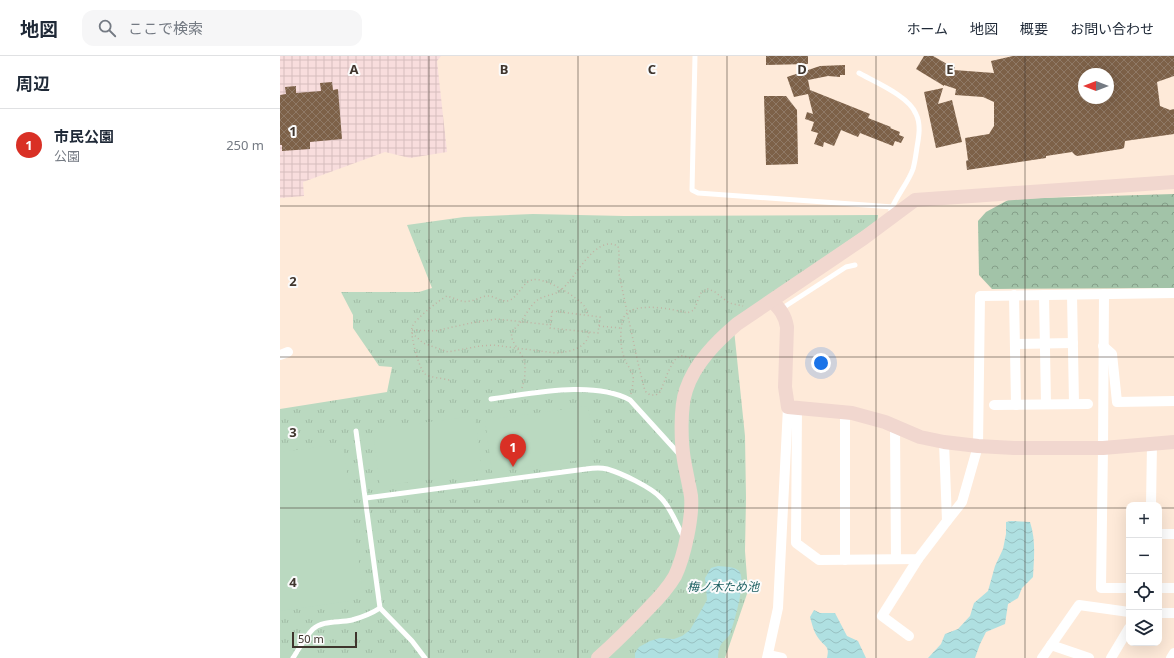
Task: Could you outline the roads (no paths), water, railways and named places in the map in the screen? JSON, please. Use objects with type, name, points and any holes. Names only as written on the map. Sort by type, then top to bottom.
[{"type":"street","points":[[598,658],[635,624],[667,588],[675,576],[681,558],[690,517],[691,497],[684,458],[682,417],[686,389],[706,354],[737,324],[771,306],[915,200],[1174,182]]},
{"type":"street","points":[[909,636],[882,616],[918,559],[962,502],[978,446],[980,296],[1174,293]]},
{"type":"street","points":[[1104,294],[1101,588],[1126,588]]},
{"type":"street","points":[[1014,295],[1016,405]]},
{"type":"street","points":[[1044,295],[1046,404]]},
{"type":"street","points":[[1072,295],[1074,404]]},
{"type":"street","points":[[771,306],[783,313],[787,327],[785,387],[792,407],[796,543],[819,560],[918,559]]},
{"type":"street","points":[[1015,344],[1073,342]]},
{"type":"street","points":[[1104,346],[1112,354],[1117,402],[1174,401]]},
{"type":"street","points":[[994,405],[1088,404]]},
{"type":"street","points":[[792,407],[845,412],[879,420],[920,437],[944,442],[978,446],[1014,448],[1103,448],[1174,442]]},
{"type":"street","points":[[782,658],[768,657],[778,608],[792,407]]},
{"type":"street","points":[[845,412],[845,560]]},
{"type":"street","points":[[895,426],[896,559]]},
{"type":"street","points":[[944,442],[947,521]]},
{"type":"street","points":[[1151,502],[1152,444]]},
{"type":"street","points":[[1162,534],[1174,534]]},
{"type":"street","points":[[1162,588],[1174,588]]},
{"type":"street","points":[[1042,658],[1079,605],[1126,612]]},
{"type":"street","points":[[1162,613],[1174,613]]},
{"type":"street","points":[[1111,658],[1126,633]]},
{"type":"street","points":[[1051,645],[1090,658]]},
{"type":"street","points":[[1171,658],[1174,653]]},
{"type":"lane","points":[[695,56],[692,190],[698,193],[893,207]]},
{"type":"lane","points":[[859,73],[893,92],[906,102],[913,108],[918,119],[918,137],[913,168],[887,222]]},
{"type":"lane","points":[[771,306],[846,267],[855,265]]},
{"type":"lane","points":[[491,399],[574,389],[598,390],[620,394],[630,400],[684,458]]},
{"type":"lane","points":[[356,431],[380,608],[412,641],[425,658]]},
{"type":"lane","points":[[366,498],[586,469],[606,468],[634,481],[654,492],[661,498],[667,506],[685,540]]},
{"type":"lane","points":[[294,658],[312,630],[319,625],[350,621],[366,616],[380,608]]},
{"type":"water","points":[[1006,522],[1030,522],[1034,542],[1033,577],[1022,588],[1018,598],[1008,604],[1005,624],[986,632],[975,658],[928,658],[941,644],[945,634],[958,629],[970,616],[974,603],[988,591],[995,566],[1003,549],[1006,534]]},
{"type":"water","name":"梅ノ木ため池","points":[[718,566],[737,569],[741,576],[742,583],[737,612],[732,629],[720,646],[718,658],[635,658],[635,653],[639,647],[650,641],[660,638],[674,639],[682,636],[690,630],[707,600],[705,578],[711,568]]},
{"type":"water","points":[[814,610],[820,613],[835,613],[847,636],[858,641],[866,658],[827,658],[828,651],[816,634],[810,617]]},
{"type":"place","name":"市民公園","points":[[513,467]]}]
